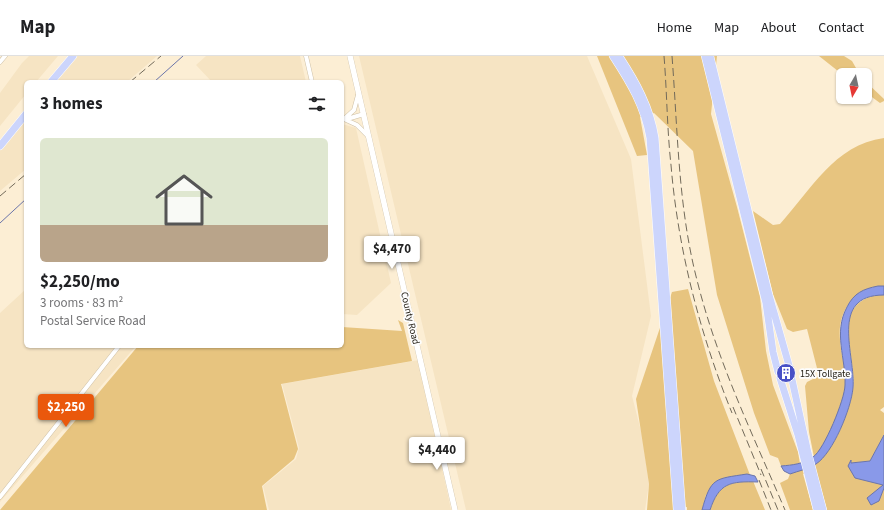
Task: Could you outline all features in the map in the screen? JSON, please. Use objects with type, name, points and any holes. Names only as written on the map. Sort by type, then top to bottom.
[{"type":"highway","points":[[50,80],[69,56]]},
{"type":"highway","points":[[53,80],[73,56]]},
{"type":"highway","points":[[613,56],[633,88],[649,120],[677,510]]},
{"type":"highway","points":[[620,56],[639,88],[656,146],[682,510]]},
{"type":"highway","points":[[705,56],[791,372],[805,453]]},
{"type":"highway","points":[[710,56],[766,303],[773,352],[779,375],[805,453],[817,510]]},
{"type":"highway","points":[[0,142],[24,112]]},
{"type":"highway","points":[[0,146],[24,116]]},
{"type":"highway","points":[[811,476],[823,510]]},
{"type":"main road","name":"County Road","points":[[350,56],[400,267],[408,314],[419,351],[455,510]]},
{"type":"street","points":[[0,62],[4,56]]},
{"type":"street","points":[[306,56],[312,80]]},
{"type":"street","points":[[344,119],[354,110],[359,92]]},
{"type":"street","points":[[344,120],[364,114]]},
{"type":"street","points":[[344,120],[360,126],[370,138]]},
{"type":"street","points":[[0,497],[117,348]]},
{"type":"shaded area","points":[[29,56],[58,56],[38,80],[24,80],[24,96],[0,126],[0,93]]},
{"type":"shaded area","points":[[76,56],[157,56],[129,80],[56,80]]},
{"type":"shaded area","points":[[206,56],[300,56],[306,80],[210,80],[196,65]]},
{"type":"shaded area","points":[[359,56],[587,56],[631,159],[651,316],[632,396],[642,435],[649,484],[645,510],[466,510]]},
{"type":"shaded area","points":[[597,56],[717,56],[711,114],[760,297],[766,351],[773,385],[798,452],[800,464],[781,466],[778,458],[770,455],[754,413],[717,295],[693,151],[654,113],[640,117],[647,155],[637,156]]},
{"type":"shaded area","points":[[819,56],[844,56],[852,61],[856,68],[836,68],[836,69]]},
{"type":"shaded area","points":[[872,88],[884,99],[884,101],[880,103],[872,97]]},
{"type":"shaded area","points":[[24,119],[24,171],[0,191],[0,149]]},
{"type":"shaded area","points":[[344,125],[356,128],[391,283],[357,315],[344,314]]},
{"type":"shaded area","points":[[884,138],[884,286],[864,290],[850,302],[845,310],[840,329],[845,376],[844,395],[838,414],[828,435],[814,457],[809,432],[805,386],[807,382],[819,376],[807,329],[793,332],[787,329],[773,294],[753,211],[773,225],[780,224],[813,184],[837,159],[866,142]]},
{"type":"shaded area","points":[[688,289],[714,381],[750,475],[738,476],[706,495],[702,510],[687,510],[687,507],[673,510],[647,510],[649,484],[636,399],[672,292]]},
{"type":"shaded area","points":[[24,291],[24,348],[134,348],[0,502],[0,313]]},
{"type":"shaded area","points":[[877,295],[884,295],[884,407],[880,410],[884,413],[884,435],[870,461],[851,463],[850,460],[855,478],[884,485],[879,501],[884,488],[884,510],[827,510],[816,471],[803,474],[813,510],[790,510],[780,483],[788,479],[790,474],[812,463],[822,455],[834,442],[838,435],[850,403],[853,390],[848,334],[849,321],[853,309],[862,301]]},
{"type":"shaded area","points":[[398,320],[403,323],[412,361],[281,384],[298,449],[294,459],[262,486],[267,510],[0,510],[136,348],[344,348],[344,327],[402,331]]},
{"type":"shaded area","points":[[419,360],[451,510],[269,510],[263,486],[296,459],[299,448],[282,384]]},
{"type":"shaded area","points":[[753,481],[765,510],[710,510],[720,490],[730,484]]},
{"type":"water","points":[[878,286],[884,286],[884,295],[867,298],[856,305],[850,316],[849,345],[853,375],[852,397],[835,441],[816,464],[790,474],[784,471],[781,466],[802,463],[813,457],[818,452],[828,435],[842,401],[845,375],[840,336],[843,317],[847,307],[853,298],[860,292]]},
{"type":"water","points":[[884,435],[884,488],[879,501],[871,505],[867,498],[883,485],[855,478],[848,466],[851,460],[851,463],[870,461]]},
{"type":"water","points":[[747,474],[755,476],[758,482],[740,482],[727,486],[717,494],[710,510],[702,510],[708,491],[712,485],[721,479]]},
{"type":"waterway","points":[[156,80],[183,56]]},
{"type":"waterway","points":[[0,223],[24,201]]},
{"type":"railway","points":[[132,80],[161,56]]},
{"type":"railway","points":[[664,56],[674,197],[685,260],[700,322],[720,383],[732,413]]},
{"type":"railway","points":[[672,56],[680,171],[686,228],[691,256],[706,313],[726,370],[785,510]]},
{"type":"railway","points":[[0,196],[24,176]]},
{"type":"railway","points":[[733,407],[761,475]]},
{"type":"railway","points":[[761,469],[778,510]]},
{"type":"railway","points":[[759,480],[771,510]]},
{"type":"place","name":"15X Tollgate","points":[[786,373]]}]
